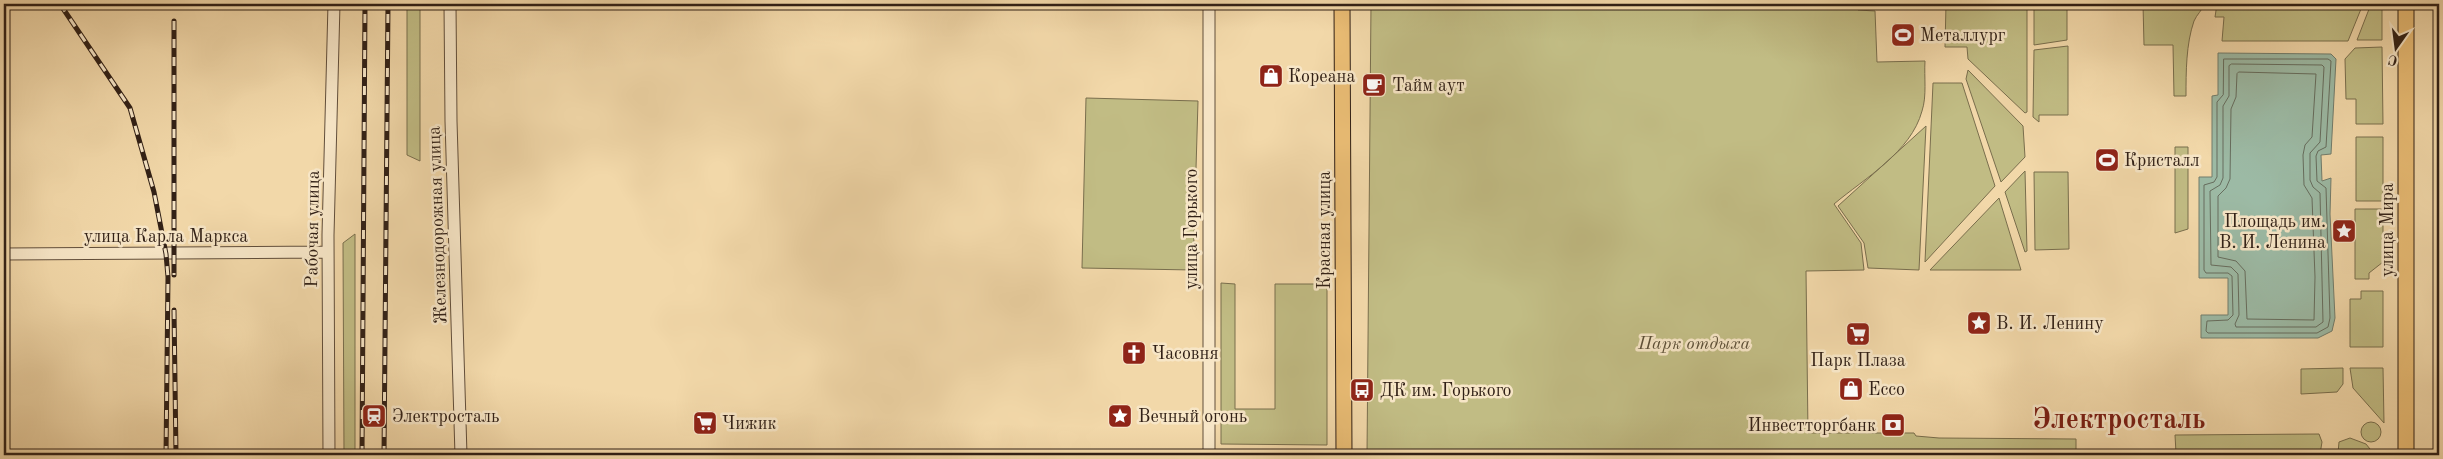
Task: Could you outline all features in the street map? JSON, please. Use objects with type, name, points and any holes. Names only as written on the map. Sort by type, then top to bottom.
[{"type":"main road","name":"Красная улица","points":[[1342,4],[1344,455]]},
{"type":"main road","name":"улица Мира","points":[[2406,4],[2406,455]]},
{"type":"street","name":"Рабочая улица","points":[[329,455],[328,252],[334,4]]},
{"type":"street","name":"Железнодорожная улица","points":[[450,4],[451,121],[461,450]]},
{"type":"street","name":"улица Горького","points":[[1209,4],[1209,455]]},
{"type":"street","name":"улица Карла Маркса","points":[[4,254],[328,252]]},
{"type":"green space","points":[[407,4],[420,4],[420,161],[407,155]]},
{"type":"green space","name":"Парк отдыха","points":[[1371,4],[1858,4],[1858,10],[1875,11],[1877,62],[1925,61],[1924,105],[1916,126],[1897,152],[1873,174],[1834,204],[1861,243],[1864,270],[1806,271],[1808,433],[1914,433],[1916,436],[1939,438],[2076,439],[2076,453],[1808,452],[1808,455],[1367,454]]},
{"type":"green space","points":[[1946,4],[2027,4],[2027,112],[2025,113],[1968,59],[1967,47],[1945,47]]},
{"type":"green space","points":[[2034,4],[2067,4],[2067,40],[2034,45]]},
{"type":"green space","points":[[2143,4],[2204,4],[2194,21],[2189,39],[2186,96],[2174,96],[2173,45],[2144,45]]},
{"type":"green space","points":[[2217,4],[2363,4],[2348,41],[2222,41],[2224,17],[2215,17]]},
{"type":"green space","points":[[2371,4],[2382,4],[2382,40],[2357,40]]},
{"type":"green space","points":[[2068,46],[2068,115],[2039,115],[2039,122],[2033,117],[2034,50]]},
{"type":"green space","points":[[2382,47],[2383,124],[2356,124],[2356,99],[2346,99],[2345,59],[2355,48]]},
{"type":"green space","points":[[1968,70],[2023,126],[2025,157],[2001,182],[1966,79]]},
{"type":"green space","points":[[1933,83],[1962,83],[1995,186],[1925,262]]},
{"type":"green space","points":[[1086,98],[1198,101],[1193,270],[1082,268]]},
{"type":"green space","points":[[1926,126],[1919,270],[1868,268],[1864,243],[1838,206]]},
{"type":"green space","points":[[2356,137],[2383,137],[2383,201],[2356,201]]},
{"type":"green space","points":[[2175,147],[2188,147],[2188,229],[2175,233]]},
{"type":"green space","points":[[2025,171],[2027,251],[2025,252],[2005,192]]},
{"type":"green space","points":[[2034,172],[2068,172],[2069,249],[2035,250]]},
{"type":"green space","points":[[1999,198],[2021,270],[1930,270]]},
{"type":"green space","points":[[2355,209],[2383,209],[2383,262],[2369,273],[2369,279],[2355,279]]},
{"type":"green space","points":[[355,234],[355,455],[344,455],[343,243]]},
{"type":"green space","points":[[1221,283],[1235,284],[1235,409],[1275,409],[1275,284],[1327,284],[1327,445],[1221,444]]},
{"type":"green space","points":[[2361,291],[2383,291],[2383,347],[2350,347],[2350,299],[2361,299]]},
{"type":"green space","points":[[2343,368],[2343,384],[2337,392],[2301,394],[2301,369]]},
{"type":"green space","points":[[2350,368],[2383,368],[2384,423],[2353,388]]},
{"type":"green space","points":[[2371,422],[2378,425],[2381,432],[2378,439],[2371,442],[2364,439],[2361,432],[2364,425]]},
{"type":"green space","points":[[2319,434],[2322,442],[2320,454],[2176,453],[2175,435]]},
{"type":"green space","points":[[2350,438],[2366,444],[2374,454],[2338,453],[2339,442]]},
{"type":"water","points":[[2218,53],[2331,54],[2336,59],[2331,154],[2321,155],[2322,181],[2331,178],[2330,214],[2335,318],[2332,331],[2318,338],[2201,338],[2201,315],[2228,315],[2228,278],[2199,278],[2199,177],[2212,177],[2212,96],[2218,95]]},
{"type":"railway","points":[[60,4],[130,108],[154,192],[166,254],[168,277],[166,455]]},
{"type":"railway","points":[[362,455],[365,4]]},
{"type":"railway","points":[[384,455],[388,4]]},
{"type":"railway","points":[[174,21],[174,275]]},
{"type":"railway","points":[[174,310],[176,455]]},
{"type":"place","name":"Металлург","points":[[1903,35]]},
{"type":"place","name":"Кореана","points":[[1271,76]]},
{"type":"place","name":"Тайм аут","points":[[1374,85]]},
{"type":"place","name":"Кристалл","points":[[2107,160]]},
{"type":"place","name":"Площадь им. В. И. Ленина","points":[[2344,231]]},
{"type":"place","name":"В. И. Ленину","points":[[1979,323]]},
{"type":"place","name":"Парк Плаза","points":[[1858,334]]},
{"type":"place","name":"Часовня","points":[[1134,353]]},
{"type":"place","name":"Ecco","points":[[1851,389]]},
{"type":"place","name":"ДК им. Горького","points":[[1362,390]]},
{"type":"place","name":"Электросталь","points":[[374,416]]},
{"type":"place","name":"Вечный огонь","points":[[1120,416]]},
{"type":"place","name":"Чижик","points":[[705,423]]},
{"type":"place","name":"Инвестторгбанк","points":[[1893,425]]},
{"type":"district","name":"Электросталь","points":[[2119,418]]}]
